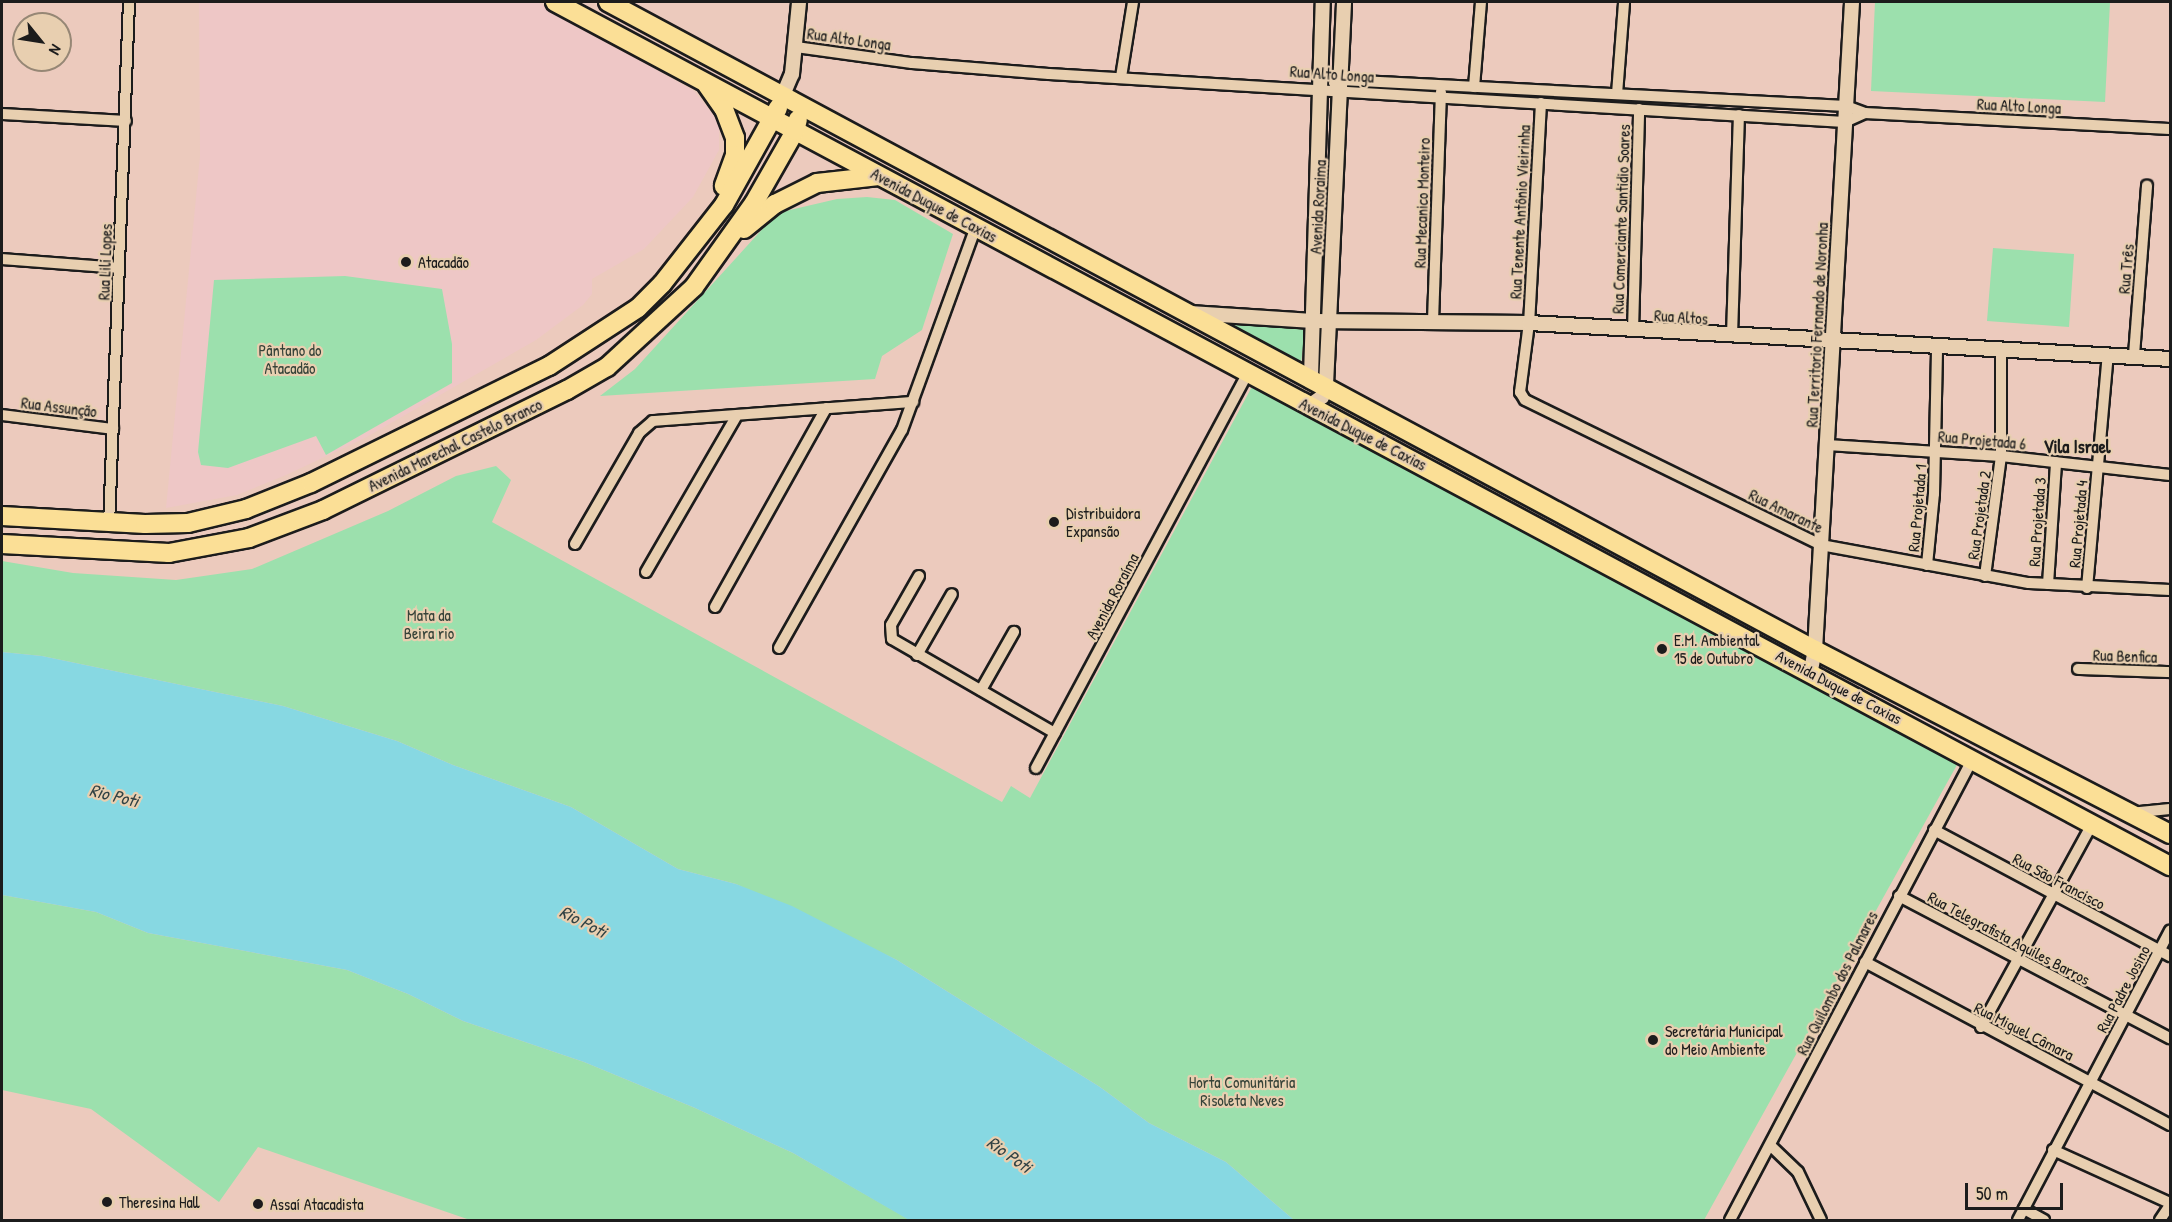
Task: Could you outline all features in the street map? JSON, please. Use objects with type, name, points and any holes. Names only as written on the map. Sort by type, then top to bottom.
[{"type":"main road","name":"Avenida Duque de Caxias","points":[[555,2],[1247,374],[1810,670],[2170,866]]},
{"type":"main road","name":"Avenida Duque de Caxias","points":[[608,2],[1318,380],[1815,650],[2170,834]]},
{"type":"main road","points":[[704,81],[724,109],[735,138],[731,170],[705,231]]},
{"type":"main road","name":"Avenida Marechal Castelo Branco","points":[[2,516],[109,525],[188,523],[246,509],[311,483],[549,366],[638,308],[705,231],[774,119],[783,95]]},
{"type":"main road","name":"Avenida Marechal Castelo Branco","points":[[2,544],[170,553],[249,538],[322,510],[499,425],[607,367],[670,312],[725,246],[795,131],[801,105]]},
{"type":"main road","points":[[725,246],[775,204],[798,191],[839,178],[880,176]]},
{"type":"street","name":"Rua Lili Lopes","points":[[109,525],[129,2]]},
{"type":"street","points":[[783,95],[792,74],[799,2]]},
{"type":"street","points":[[1121,77],[1133,2]]},
{"type":"street","name":"Avenida Roraima","points":[[1318,380],[1313,321],[1323,2]]},
{"type":"street","name":"Avenida Roraima","points":[[1318,380],[1329,320],[1344,2]]},
{"type":"street","points":[[1474,87],[1481,2]]},
{"type":"street","points":[[1617,94],[1624,2]]},
{"type":"street","name":"Rua Territorio Fernando de Noronha","points":[[1810,670],[1815,650],[1852,2]]},
{"type":"street","name":"Rua Alto Longa","points":[[796,47],[912,63],[1319,88]]},
{"type":"street","points":[[792,74],[801,105]]},
{"type":"street","points":[[1319,88],[1341,85]]},
{"type":"street","name":"Rua Alto Longa","points":[[1341,85],[1441,91],[1541,103],[1845,122],[1865,113]]},
{"type":"street","name":"Rua Alto Longa","points":[[1441,91],[1474,87],[1617,94],[1846,106],[1865,113],[2170,129]]},
{"type":"street","name":"Rua Mecanico Monteiro","points":[[1433,321],[1441,91]]},
{"type":"street","name":"Rua Tenente Antônio Vieirinha","points":[[1529,323],[1541,103]]},
{"type":"street","name":"Rua Comerciante Santidio Soares","points":[[1633,330],[1639,109]]},
{"type":"street","points":[[2,114],[126,121]]},
{"type":"street","points":[[1732,336],[1739,116]]},
{"type":"street","name":"Rua Três","points":[[2134,355],[2147,185]]},
{"type":"street","points":[[779,648],[895,445],[976,227]]},
{"type":"street","points":[[2,259],[119,268]]},
{"type":"street","name":"Rua Altos","points":[[1189,313],[1313,321],[1529,323],[1833,342],[2134,355],[2170,359]]},
{"type":"street","name":"Rua Amarante","points":[[1529,323],[1520,392],[1525,400],[1821,545],[1985,576],[2087,588],[2170,590]]},
{"type":"street","name":"Rua Projetada 1","points":[[1927,565],[1936,452],[1937,346]]},
{"type":"street","name":"Rua Projetada 2","points":[[1985,576],[2001,456],[2001,349]]},
{"type":"street","name":"Rua Projetada 4","points":[[2087,588],[2108,354]]},
{"type":"street","name":"Avenida Roraíma","points":[[1036,768],[1247,374]]},
{"type":"street","points":[[1309,406],[1322,397],[1318,380]]},
{"type":"street","points":[[575,544],[645,426],[653,421],[736,417],[912,402]]},
{"type":"street","points":[[715,607],[826,408]]},
{"type":"street","name":"Rua Assunção","points":[[2,415],[113,429]]},
{"type":"street","points":[[646,572],[736,417]]},
{"type":"street","name":"Rua Projetada 6","points":[[1827,445],[2001,456],[2098,465],[2170,475]]},
{"type":"street","name":"Rua Projetada 3","points":[[2048,584],[2055,462]]},
{"type":"street","points":[[919,576],[890,633],[892,639],[1055,733]]},
{"type":"street","points":[[917,655],[951,594]]},
{"type":"street","points":[[981,690],[1014,632]]},
{"type":"street","name":"Rua Benfica","points":[[2078,669],[2170,672]]},
{"type":"street","name":"Rua Quilombo dos Palmares","points":[[1730,1221],[1972,760]]},
{"type":"street","points":[[2130,813],[2170,809]]},
{"type":"street","points":[[1981,1027],[2092,824]]},
{"type":"street","name":"Rua São Francisco","points":[[1934,831],[2052,896],[2170,956]]},
{"type":"street","name":"Rua Telegrafista Aquiles Barros","points":[[1899,896],[2170,1038]]},
{"type":"street","name":"Rua Padre Josino","points":[[2018,1221],[2053,1150],[2170,931]]},
{"type":"street","name":"Rua Miguel Câmara","points":[[1865,962],[1981,1027],[2170,1125]]},
{"type":"street","points":[[1771,1146],[1802,1178],[1821,1221]]},
{"type":"street","points":[[2053,1150],[2170,1204],[2160,1221]]},
{"type":"street","points":[[2024,1209],[2044,1221]]},
{"type":"shaded area","name":"Atacadão","points":[[199,2],[537,2],[694,91],[719,122],[719,150],[693,197],[644,249],[592,279],[592,294],[583,305],[536,340],[363,439],[286,475],[237,495],[166,508],[200,156]]},
{"type":"green space","points":[[1875,2],[2110,2],[2105,102],[1871,91]]},
{"type":"green space","points":[[867,197],[895,200],[953,234],[922,330],[882,356],[875,379],[600,396],[635,369],[777,213],[837,199]]},
{"type":"green space","points":[[1993,248],[2074,254],[2069,327],[1987,321]]},
{"type":"green space","name":"Pântano do Atacadão","points":[[345,276],[442,289],[452,344],[452,383],[326,455],[316,436],[228,468],[201,465],[198,452],[214,280]]},
{"type":"green space","points":[[1220,322],[1306,324],[1301,363],[1268,346]]},
{"type":"green space","points":[[1254,383],[1958,763],[1704,1220],[1294,1220],[1226,1162],[1149,1123],[1100,1087],[897,960],[736,884],[678,869],[571,807],[453,765],[397,741],[283,706],[42,656],[2,652],[2,561],[73,573],[176,580],[252,569],[388,511],[456,476],[496,466],[511,480],[492,522],[1002,802],[1011,786],[1030,798]]},
{"type":"green space","points":[[2,895],[96,912],[148,933],[347,970],[408,994],[463,1021],[584,1062],[695,1108],[793,1153],[910,1220],[470,1220],[258,1147],[219,1202],[91,1109],[2,1090]]},
{"type":"water","name":"Rio Poti","points":[[2,652],[42,656],[283,706],[397,741],[453,765],[571,807],[678,869],[736,884],[792,906],[897,960],[1100,1087],[1149,1123],[1226,1162],[1294,1220],[909,1220],[793,1153],[695,1108],[584,1062],[463,1021],[408,994],[347,970],[148,933],[96,912],[2,895]]},
{"type":"place","name":"Atacadão","points":[[406,262]]},
{"type":"place","name":"Distribuidora Expansão","points":[[1054,522]]},
{"type":"place","name":"E.M. Ambiental 15 de Outubro","points":[[1662,649]]},
{"type":"place","name":"Secretária Municipal do Meio Ambiente","points":[[1653,1040]]},
{"type":"place","name":"Theresina Hall","points":[[107,1202]]},
{"type":"place","name":"Assaí Atacadista","points":[[258,1204]]},
{"type":"district","name":"Vila Israel","points":[[2077,447]]},
{"type":"park label","name":"Mata da Beira rio","points":[[429,624]]},
{"type":"park label","name":"Horta Comunitária Risoleta Neves","points":[[1242,1091]]}]
